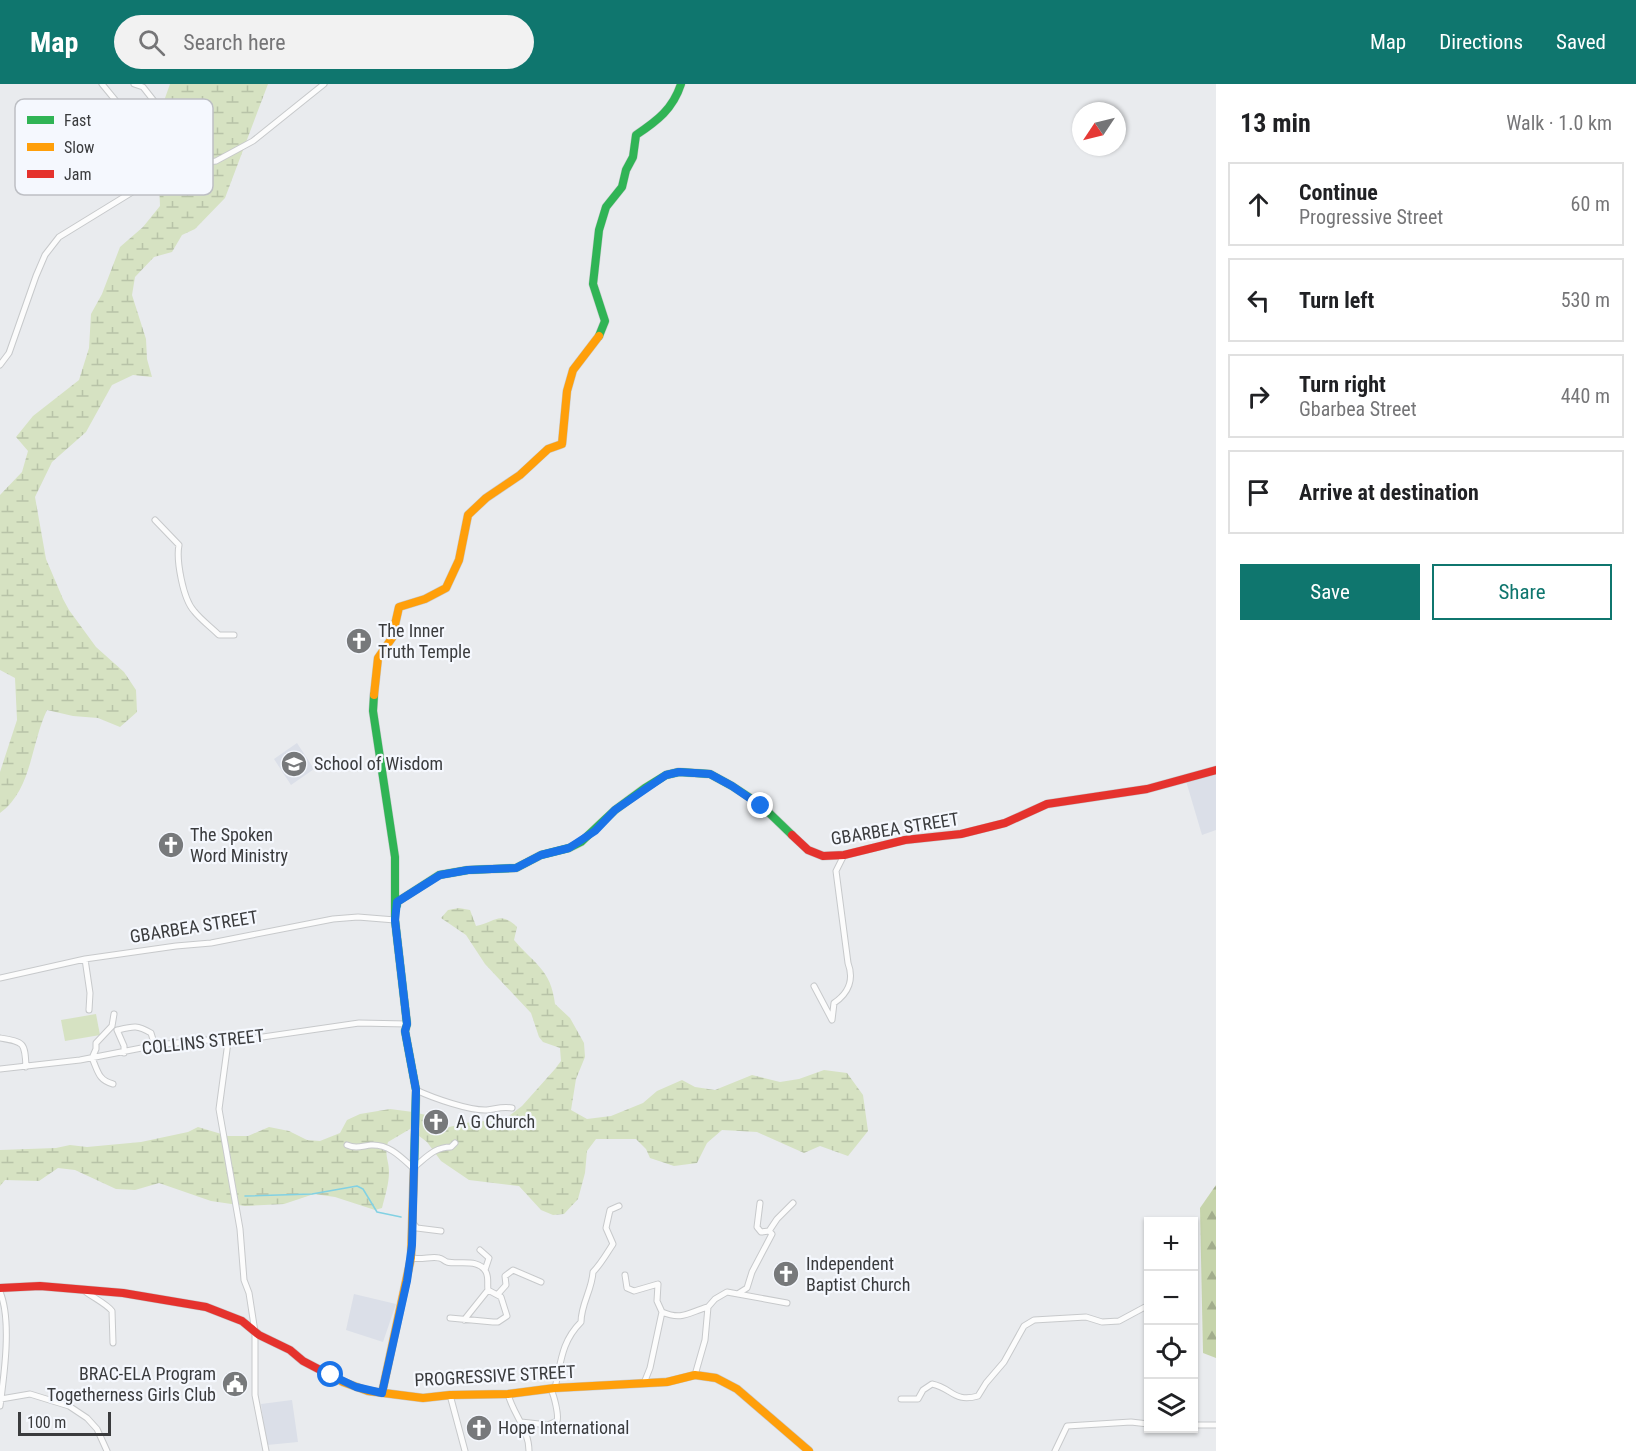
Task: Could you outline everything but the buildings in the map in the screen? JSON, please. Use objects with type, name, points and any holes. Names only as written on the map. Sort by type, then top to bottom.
[{"type":"street","points":[[102,84],[114,99]]},
{"type":"street","points":[[134,84],[143,87],[152,99]]},
{"type":"street","points":[[213,161],[253,141],[324,84]]},
{"type":"street","points":[[382,1393],[411,1258],[416,1090],[405,1031],[407,1024],[395,918],[395,857],[374,722],[378,658],[392,638],[399,607],[425,599],[446,588],[459,560],[468,515],[486,498],[520,475],[548,449],[562,444],[567,391],[573,370],[598,339],[605,321],[593,284],[598,230],[606,207],[622,187],[626,170],[633,157],[636,135],[663,118],[678,95],[681,84]]},
{"type":"street","points":[[0,365],[9,353],[45,255],[59,237],[129,195]]},
{"type":"street","points":[[155,520],[179,545],[177,555],[184,588],[192,610],[219,635],[234,635]]},
{"type":"street","name":"GBARBEA STREET","points":[[0,978],[85,959],[211,943],[333,919],[395,918],[397,902],[440,875],[468,870],[516,868],[541,855],[569,848],[581,842],[615,810],[645,788],[666,775],[679,772],[710,774],[732,786],[761,806],[808,849],[823,856],[844,855],[905,840],[961,834],[1005,824],[1047,804],[1147,789],[1216,770]]},
{"type":"street","points":[[813,986],[832,1020],[834,1003],[845,996],[852,975],[848,963],[836,871],[844,855]]},
{"type":"street","points":[[85,959],[90,993],[88,1010]]},
{"type":"street","points":[[114,1014],[115,1028],[124,1046],[124,1053]]},
{"type":"street","name":"COLLINS STREET","points":[[0,1069],[92,1058],[155,1046],[206,1040],[228,1042],[359,1023],[407,1024]]},
{"type":"street","points":[[113,1084],[103,1081],[99,1076],[92,1058],[96,1043],[115,1028],[137,1026],[151,1033],[155,1046]]},
{"type":"street","points":[[0,1038],[17,1040],[23,1044],[26,1050],[26,1067]]},
{"type":"street","points":[[228,1042],[219,1109],[240,1229],[244,1280],[249,1293],[255,1332],[255,1395],[266,1451]]},
{"type":"street","points":[[416,1090],[478,1109],[488,1110],[501,1106],[512,1108]]},
{"type":"street","points":[[413,1168],[426,1156],[441,1147],[451,1147],[455,1143]]},
{"type":"street","points":[[347,1145],[354,1148],[375,1145],[395,1151],[413,1168]]},
{"type":"street","points":[[760,1203],[757,1227],[761,1232],[769,1231],[793,1203]]},
{"type":"street","points":[[521,1422],[548,1425],[557,1421],[559,1416],[554,1402],[553,1389],[559,1371],[559,1362],[571,1332],[581,1322],[593,1272],[612,1244],[606,1228],[610,1210],[619,1206]]},
{"type":"street","points":[[411,1221],[417,1228],[441,1231]]},
{"type":"street","points":[[739,1293],[747,1288],[752,1272],[772,1234],[769,1231]]},
{"type":"street","points":[[464,1320],[488,1290],[485,1270],[489,1258],[480,1250]]},
{"type":"street","points":[[411,1258],[421,1260],[438,1257],[449,1263],[459,1261],[470,1263],[485,1270]]},
{"type":"street","points":[[498,1294],[506,1285],[505,1276],[513,1270],[541,1282]]},
{"type":"street","points":[[625,1275],[627,1288],[634,1291],[658,1284],[657,1301],[662,1312],[650,1368],[644,1383]]},
{"type":"street","name":"PROGRESSIVE STREET","points":[[0,1290],[40,1286],[123,1293],[207,1307],[242,1321],[255,1332],[343,1382],[368,1391],[382,1393],[423,1398],[667,1382],[695,1374],[716,1378],[726,1382],[809,1451]]},
{"type":"street","points":[[0,1290],[6,1321],[0,1406]]},
{"type":"street","points":[[83,1290],[97,1301],[110,1307],[113,1319],[113,1343]]},
{"type":"street","points":[[450,1318],[498,1322],[507,1316],[498,1294],[488,1290]]},
{"type":"street","points":[[662,1312],[681,1317],[708,1307],[715,1299],[727,1292],[787,1303]]},
{"type":"street","points":[[695,1374],[705,1340],[708,1307]]},
{"type":"street","points":[[902,1399],[918,1399],[923,1390],[932,1384],[942,1386],[956,1397],[968,1399],[978,1396],[1004,1362],[1024,1326],[1034,1320],[1086,1317],[1102,1322],[1119,1321],[1144,1308]]},
{"type":"street","points":[[1,1399],[30,1394],[69,1406],[87,1418],[97,1429],[107,1451]]},
{"type":"street","points":[[508,1394],[529,1440],[529,1451]]},
{"type":"street","points":[[450,1395],[465,1451]]},
{"type":"street","points":[[1055,1451],[1067,1426],[1131,1422],[1144,1423]]},
{"type":"street","points":[[1198,1425],[1216,1425]]},
{"type":"shaded area","name":"School of Wisdom","points":[[297,743],[314,769],[291,785],[274,759]]},
{"type":"shaded area","points":[[1216,770],[1216,830],[1202,835],[1186,781]]},
{"type":"shaded area","points":[[354,1294],[396,1304],[383,1342],[346,1330]]},
{"type":"shaded area","points":[[292,1400],[298,1442],[267,1445],[261,1404]]},
{"type":"green space","points":[[170,84],[268,84],[225,198],[195,229],[182,235],[172,252],[154,257],[135,277],[132,295],[146,339],[147,359],[152,377],[133,375],[112,385],[86,432],[52,462],[35,497],[46,559],[63,599],[96,647],[124,672],[136,690],[137,712],[120,727],[98,718],[73,716],[47,710],[25,779],[11,803],[0,813],[0,772],[17,720],[15,678],[0,670],[0,495],[22,472],[28,451],[16,437],[33,416],[79,380],[89,348],[91,314],[102,294],[120,247],[143,227],[160,206],[160,195],[213,195],[213,99],[165,99]]},
{"type":"green space","points":[[459,908],[470,910],[476,926],[501,918],[517,927],[514,940],[546,975],[555,1004],[570,1018],[584,1043],[585,1057],[576,1079],[571,1110],[587,1119],[611,1116],[643,1103],[657,1091],[682,1080],[695,1087],[715,1090],[752,1075],[780,1082],[799,1079],[824,1070],[847,1073],[863,1095],[868,1131],[848,1156],[820,1146],[804,1153],[757,1132],[722,1130],[707,1143],[697,1163],[674,1166],[650,1158],[646,1149],[636,1139],[596,1139],[587,1151],[585,1173],[578,1199],[564,1214],[553,1215],[541,1210],[519,1186],[469,1180],[441,1161],[427,1142],[410,1129],[388,1142],[386,1151],[388,1186],[382,1208],[375,1210],[335,1197],[314,1194],[284,1204],[245,1206],[211,1201],[159,1183],[135,1190],[116,1189],[75,1170],[58,1168],[39,1181],[5,1180],[0,1186],[0,1150],[56,1148],[70,1145],[87,1147],[141,1142],[188,1132],[198,1127],[228,1136],[248,1136],[269,1127],[289,1131],[307,1140],[320,1141],[340,1133],[347,1120],[360,1114],[390,1109],[426,1115],[445,1128],[475,1121],[501,1122],[522,1106],[555,1069],[561,1061],[560,1048],[543,1042],[531,1013],[485,964],[466,935],[441,918],[448,910]]},
{"type":"green space","points":[[96,1014],[100,1035],[65,1041],[61,1020]]},
{"type":"green space","points":[[1216,1185],[1216,1358],[1203,1353],[1200,1208]]},
{"type":"waterway","points":[[245,1196],[312,1194],[357,1186],[363,1189],[377,1212],[401,1217]]},
{"type":"traffic: fast","points":[[599,336],[605,321],[593,284],[599,230],[606,207],[622,187],[626,170],[633,157],[636,135],[663,114],[674,101],[681,84]]},
{"type":"traffic: fast","points":[[374,695],[373,711],[395,857],[395,920],[407,1024],[405,1031],[416,1090],[414,1168]]},
{"type":"traffic: fast","points":[[397,905],[397,902],[439,875],[468,870],[516,868],[541,855],[569,848],[581,842],[615,810],[645,788],[666,775],[679,772],[710,774],[732,786],[761,805],[792,835]]},
{"type":"traffic: slow","points":[[374,695],[378,658],[392,638],[399,607],[425,599],[446,588],[459,560],[468,515],[486,498],[520,475],[548,449],[562,444],[567,391],[573,370],[599,336]]},
{"type":"traffic: slow","points":[[382,1393],[411,1258],[414,1168]]},
{"type":"traffic: slow","points":[[326,1373],[368,1391],[423,1398],[667,1382],[695,1375],[716,1378],[737,1389],[809,1451]]},
{"type":"traffic: jam","points":[[792,835],[808,850],[823,856],[844,855],[905,840],[961,834],[1005,823],[1047,804],[1147,789],[1216,770]]},
{"type":"traffic: jam","points":[[0,1288],[40,1286],[123,1293],[206,1307],[242,1321],[259,1335],[290,1350],[303,1361],[326,1373]]},
{"type":"place","name":"The Inner Truth Temple","points":[[359,641]]},
{"type":"place","name":"School of Wisdom","points":[[294,764]]},
{"type":"place","name":"The Spoken Word Ministry","points":[[171,845]]},
{"type":"place","name":"A G Church","points":[[436,1122]]},
{"type":"place","name":"Independent Baptist Church","points":[[786,1274]]},
{"type":"place","name":"BRAC-ELA Program Togetherness Girls Club","points":[[235,1384]]},
{"type":"place","name":"Hope International","points":[[479,1428]]},
{"type":"route","points":[[331,1375],[356,1387],[382,1393],[411,1258],[416,1090],[405,1031],[407,1024],[395,920],[397,902],[440,875],[468,870],[516,868],[541,855],[569,848],[595,831],[615,810],[666,775],[679,772],[710,774],[761,806]]}]
